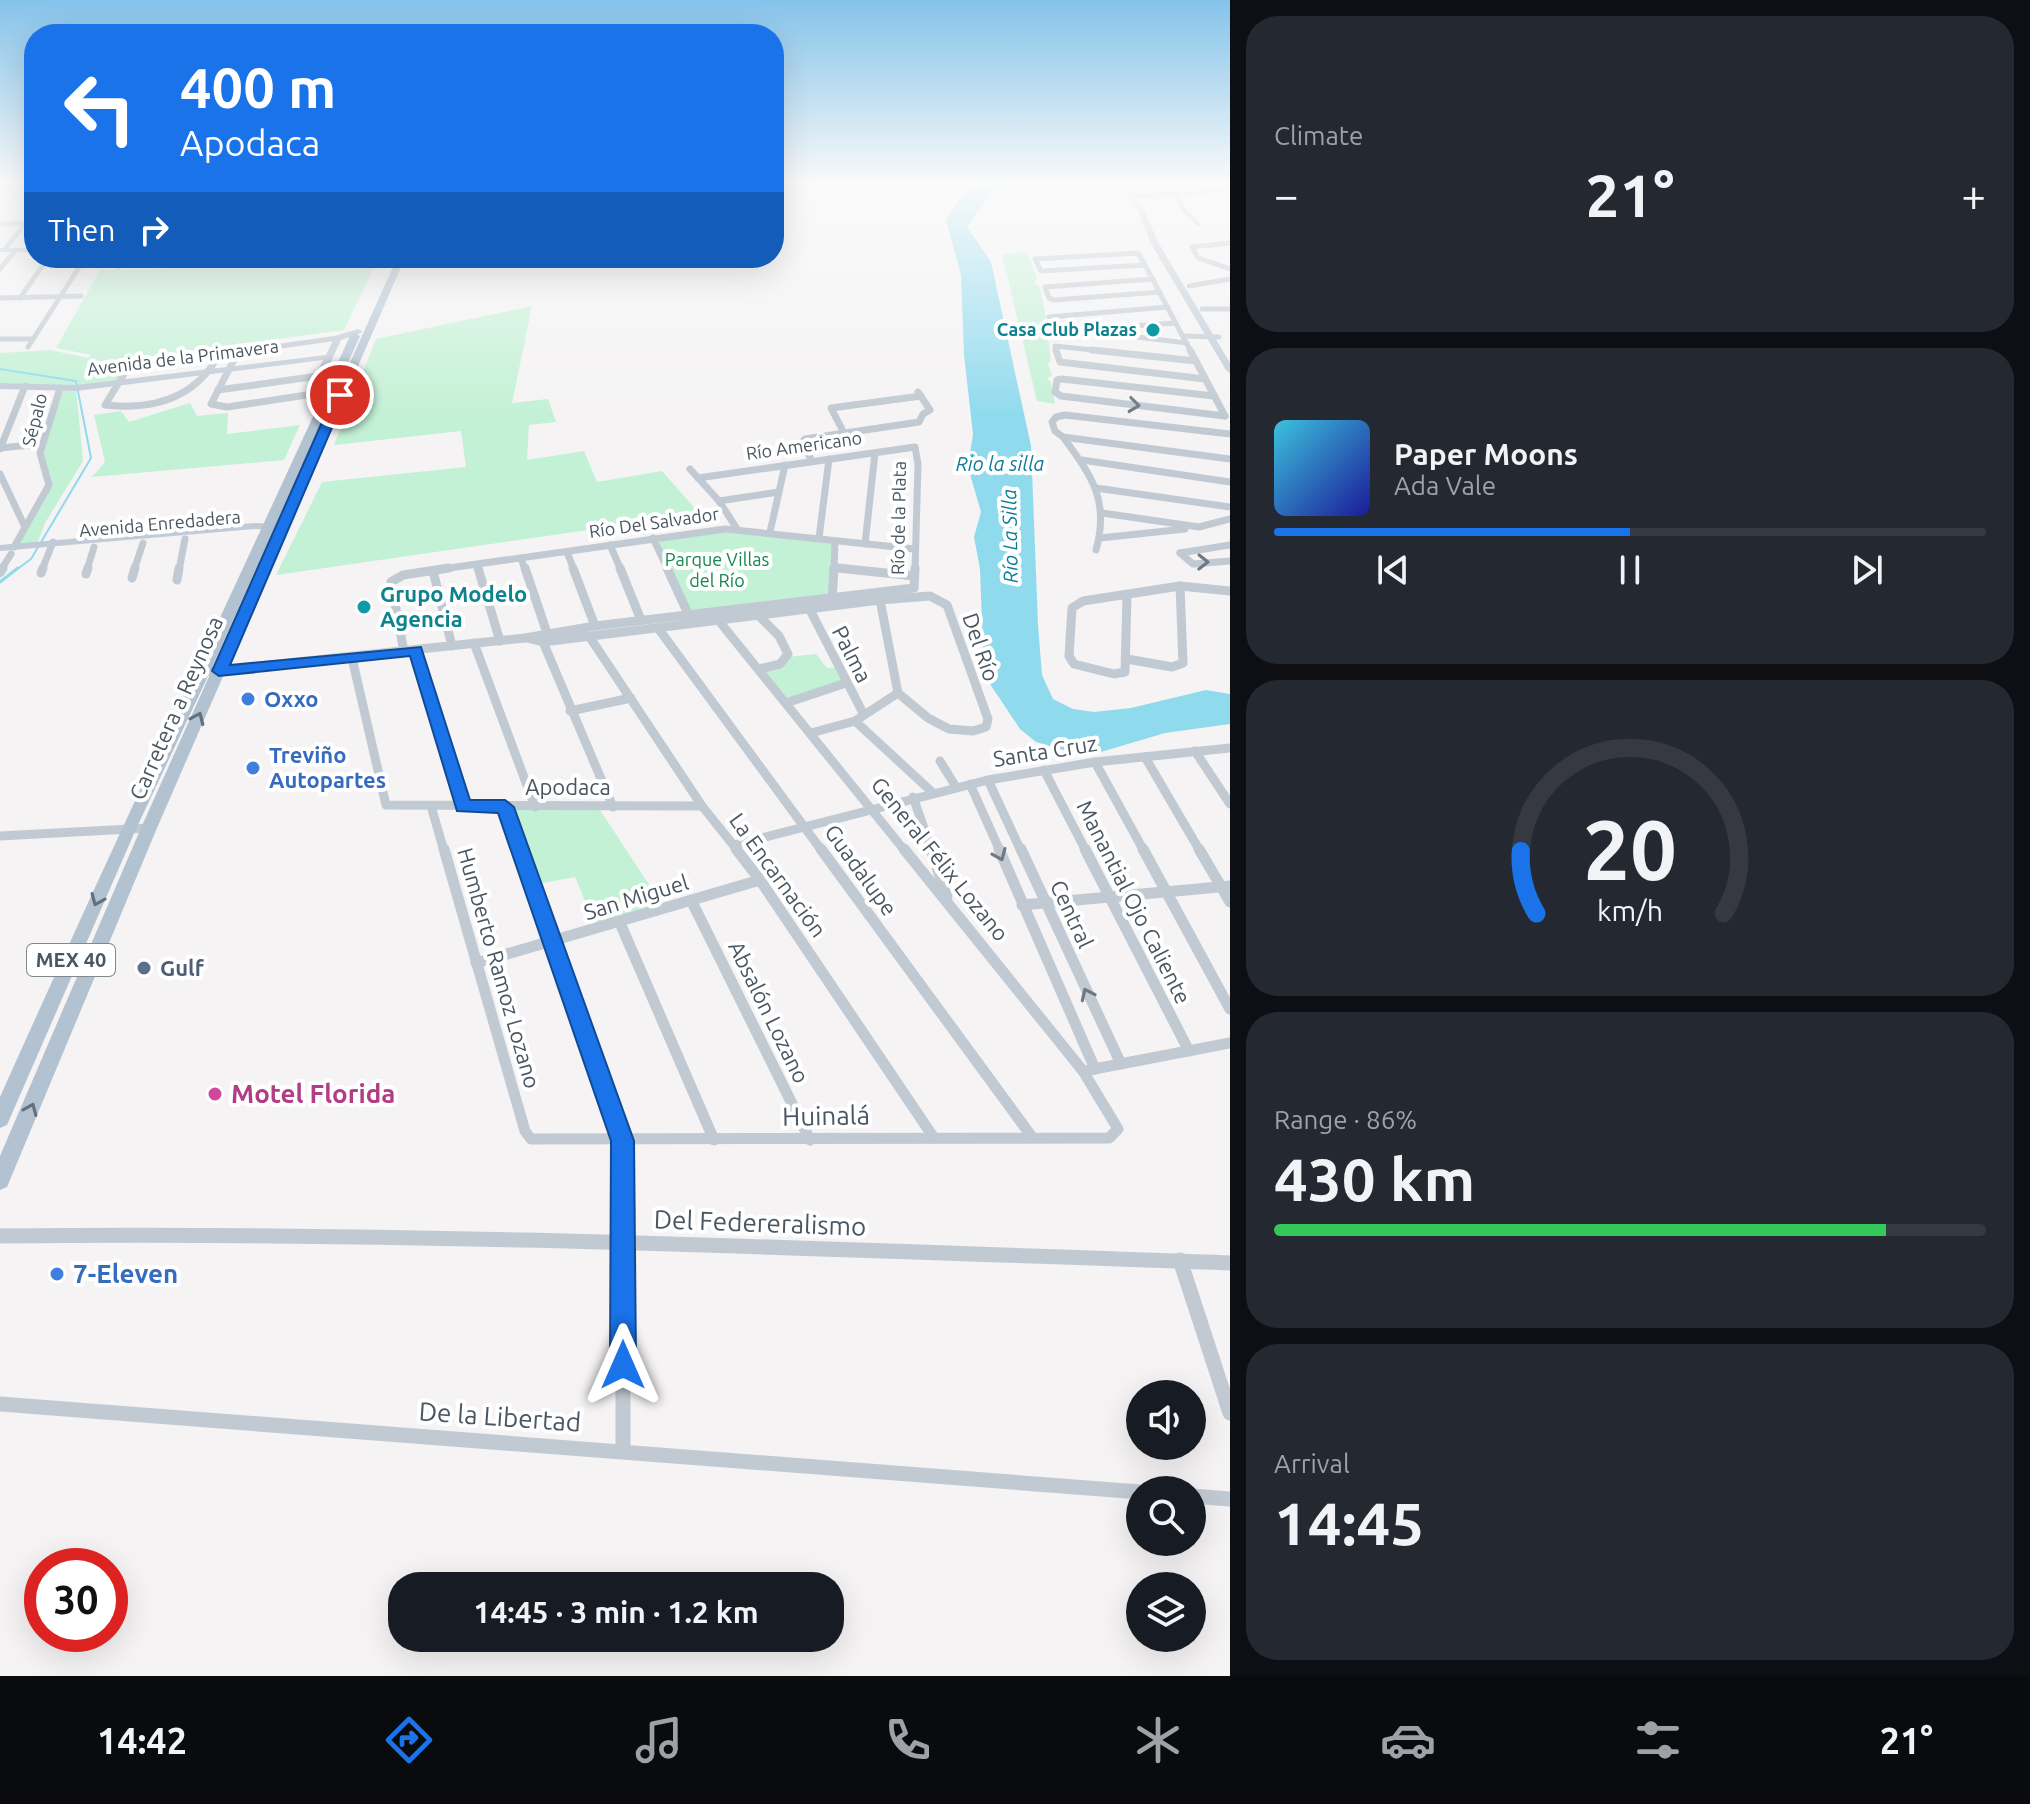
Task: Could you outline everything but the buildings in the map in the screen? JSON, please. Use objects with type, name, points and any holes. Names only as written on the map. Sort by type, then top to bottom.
[{"type":"main road","name":"Carretera a Reynosa","points":[[274,530],[319,397],[363,332],[363,318],[386,268]]},
{"type":"main road","name":"Carretera a Reynosa","points":[[0,1180],[149,828],[211,672],[363,332],[396,268]]},
{"type":"main road","name":"Carretera a Reynosa","points":[[0,1119],[128,829],[211,672]]},
{"type":"street","points":[[1036,259],[1039,271],[1145,265]]},
{"type":"street","points":[[1141,259],[1225,416],[1055,392],[1059,379],[1214,396]]},
{"type":"street","points":[[1165,259],[1230,357]]},
{"type":"street","points":[[1172,259],[1204,311],[1230,370]]},
{"type":"street","points":[[1202,259],[1230,269]]},
{"type":"street","points":[[1206,261],[1227,259]]},
{"type":"street","points":[[20,298],[41,268]]},
{"type":"street","points":[[28,347],[79,268]]},
{"type":"street","points":[[1153,279],[1045,286],[1051,299],[1160,292]]},
{"type":"street","points":[[1189,286],[1230,279]]},
{"type":"street","points":[[0,298],[81,296]]},
{"type":"street","points":[[1168,307],[1051,316],[1053,327],[1187,343]]},
{"type":"street","points":[[1204,311],[1230,311]]},
{"type":"street","points":[[1077,330],[1176,323]]},
{"type":"street","points":[[338,338],[318,376],[319,397],[213,406],[211,401],[218,390],[220,370],[217,355],[129,366],[104,403],[106,406],[190,393],[220,370],[238,352],[363,332]]},
{"type":"street","points":[[1181,333],[1213,334]]},
{"type":"street","points":[[0,339],[32,339]]},
{"type":"street","points":[[1196,361],[1057,345],[1058,361],[1205,379]]},
{"type":"street","name":"Avenida de la Primavera","points":[[0,386],[76,388],[327,357]]},
{"type":"street","points":[[218,390],[318,376]]},
{"type":"street","points":[[25,386],[0,449],[41,444]]},
{"type":"street","name":"Sépalo","points":[[0,573],[16,551],[24,525],[49,485],[40,453],[41,444],[60,388]]},
{"type":"street","points":[[812,461],[803,441],[919,422],[923,414],[930,410],[919,394],[831,408],[844,433]]},
{"type":"street","points":[[876,402],[883,414]]},
{"type":"street","points":[[1096,550],[1102,513],[1096,488],[1082,460],[1055,431],[1052,422],[1056,417],[1065,415],[1230,434]]},
{"type":"street","points":[[1063,437],[1230,459]]},
{"type":"street","name":"Río Americano","points":[[698,478],[915,447]]},
{"type":"street","name":"Río de la Plata","points":[[831,601],[912,589],[915,447]]},
{"type":"street","points":[[865,544],[875,453]]},
{"type":"street","points":[[819,538],[829,459]]},
{"type":"street","points":[[1082,460],[1230,482]]},
{"type":"street","points":[[770,532],[785,465]]},
{"type":"street","points":[[690,469],[719,501],[737,529]]},
{"type":"street","points":[[0,474],[24,525]]},
{"type":"street","points":[[1096,488],[1230,507]]},
{"type":"street","points":[[719,501],[779,492]]},
{"type":"street","points":[[1102,513],[1199,527]]},
{"type":"street","points":[[1100,538],[1199,527],[1230,519]]},
{"type":"street","name":"Río Del Salvador","points":[[404,652],[391,582],[397,577],[653,538],[737,529],[915,549]]},
{"type":"street","name":"Avenida Enredadera","points":[[49,547],[94,547],[274,530]]},
{"type":"street","name":"Avenida Enredadera","points":[[49,547],[274,530]]},
{"type":"street","points":[[653,538],[690,619]]},
{"type":"street","points":[[177,580],[185,539]]},
{"type":"street","points":[[831,601],[835,541]]},
{"type":"street","points":[[132,578],[143,543]]},
{"type":"street","points":[[610,545],[641,620]]},
{"type":"street","points":[[1230,545],[1180,553],[1193,564],[1230,561]]},
{"type":"street","points":[[0,548],[16,551],[49,547],[41,573]]},
{"type":"street","points":[[86,574],[94,547]]},
{"type":"street","name":"La Encarnación","points":[[567,552],[592,631],[631,698],[702,806],[760,880],[934,1138]]},
{"type":"street","points":[[521,558],[570,711],[613,807]]},
{"type":"street","points":[[477,565],[500,641]]},
{"type":"street","points":[[833,568],[914,576]]},
{"type":"street","points":[[433,571],[452,646]]},
{"type":"street","points":[[1127,659],[1172,667],[1183,663],[1178,588]]},
{"type":"street","points":[[1127,596],[1125,672],[1114,674],[1074,664],[1069,656],[1072,608],[1083,601],[1178,588],[1230,593]]},
{"type":"street","name":"Del Río","points":[[880,600],[930,596],[947,605],[988,726],[963,734],[954,732],[931,721],[898,693]]},
{"type":"street","points":[[211,672],[592,631],[658,628],[690,619],[831,601],[880,600],[898,693],[859,718],[811,733]]},
{"type":"street","points":[[592,631],[641,620],[719,621],[759,616],[831,601]]},
{"type":"street","name":"Palma","points":[[809,608],[856,702],[859,718],[932,792]]},
{"type":"street","points":[[759,616],[779,636],[788,654],[780,664],[759,669]]},
{"type":"street","name":"General Félix Lozano","points":[[719,621],[950,906],[1089,1070],[1118,1129]]},
{"type":"street","name":"Guadalupe","points":[[658,628],[1032,1137]]},
{"type":"street","points":[[474,643],[535,807]]},
{"type":"street","points":[[416,651],[463,806]]},
{"type":"street","name":"Apodaca","points":[[352,658],[386,805],[702,806]]},
{"type":"street","points":[[786,703],[846,683]]},
{"type":"street","points":[[570,711],[631,698]]},
{"type":"street","points":[[856,702],[879,703]]},
{"type":"street","name":"Santa Cruz","points":[[734,845],[988,780],[1095,762],[1230,748]]},
{"type":"street","points":[[1195,751],[1230,804]]},
{"type":"street","points":[[1145,757],[1226,887],[1230,902]]},
{"type":"street","points":[[940,761],[956,787]]},
{"type":"street","points":[[1095,762],[1230,1009]]},
{"type":"street","name":"Manantial Ojo Caliente","points":[[1044,770],[1189,1051]]},
{"type":"street","name":"Central","points":[[988,780],[1121,1064]]},
{"type":"street","name":"Central","points":[[970,784],[1089,1070]]},
{"type":"street","points":[[913,797],[950,906]]},
{"type":"street","name":"Humberto Ramoz Lozano","points":[[431,806],[525,1131],[531,1139]]},
{"type":"street","points":[[505,807],[623,1141],[623,1450]]},
{"type":"street","points":[[0,836],[149,828]]},
{"type":"street","name":"San Miguel","points":[[476,963],[760,880]]},
{"type":"street","points":[[1022,905],[1226,887]]},
{"type":"street","name":"Absalón Lozano","points":[[692,902],[810,1140]]},
{"type":"street","points":[[620,923],[714,1140]]},
{"type":"street","points":[[1089,1070],[1230,1043]]},
{"type":"street","name":"Huinalá","points":[[531,1139],[1100,1139],[1109,1138],[1118,1129]]},
{"type":"street","name":"Del Federeralismo","points":[[0,1236],[153,1234],[622,1242],[1230,1263]]},
{"type":"street","points":[[1180,1260],[1230,1413]]},
{"type":"street","name":"De la Libertad","points":[[0,1404],[1126,1491]]},
{"type":"street","points":[[1206,1497],[1230,1499]]},
{"type":"green space","points":[[1003,259],[1030,259],[1037,278],[1034,284],[1039,286],[1051,360],[1048,364],[1052,375],[1047,379],[1051,382],[1055,404],[1037,401]]},
{"type":"green space","points":[[374,268],[344,330],[130,359],[118,382],[71,386],[0,383],[0,353],[50,350],[88,358],[92,355],[56,348],[100,270]]},
{"type":"green space","points":[[532,306],[512,403],[548,399],[556,422],[529,425],[527,460],[584,451],[597,482],[662,471],[700,514],[276,575],[322,482],[466,467],[461,431],[334,445],[376,339]]},
{"type":"green space","points":[[60,388],[76,388],[83,461],[45,523],[37,544],[14,547],[48,488],[40,453]]},
{"type":"green space","points":[[190,403],[197,416],[228,413],[227,434],[300,425],[284,460],[92,477],[105,462],[94,415],[121,411],[129,422]]},
{"type":"green space","name":"Parque Villas del Río","points":[[704,531],[835,541],[830,597],[688,615],[653,538]]},
{"type":"green space","points":[[816,654],[827,668],[838,667],[846,683],[786,703],[759,669],[788,657]]},
{"type":"green space","points":[[505,807],[598,807],[665,909],[597,930],[575,877],[532,885]]},
{"type":"water","name":"Rio la silla","points":[[957,259],[989,259],[991,262],[1031,446],[1042,675],[1053,699],[1073,709],[1094,712],[1131,708],[1206,690],[1230,694],[1230,724],[1165,733],[1094,754],[1074,753],[1036,742],[1020,729],[984,675],[980,569],[974,537],[981,512],[968,467],[973,434],[964,355],[961,275]]},
{"type":"waterway","points":[[0,369],[76,381],[91,458],[31,559],[16,570]]},
{"type":"waterway","points":[[0,582],[18,568]]},
{"type":"place","name":"Casa Club Plazas","points":[[1153,330]]},
{"type":"place","name":"Grupo Modelo Agencia","points":[[364,607]]},
{"type":"place","name":"Oxxo","points":[[248,699]]},
{"type":"place","name":"Treviño Autopartes","points":[[253,768]]},
{"type":"place","name":"Gulf","points":[[144,968]]},
{"type":"place","name":"Motel Florida","points":[[215,1094]]},
{"type":"place","name":"7-Eleven","points":[[57,1274]]},
{"type":"route","points":[[340,395],[219,671],[416,651],[463,806],[505,807],[623,1141],[623,1365]]},
{"type":"water label","name":"Río La Silla","points":[[1010,536]]}]
